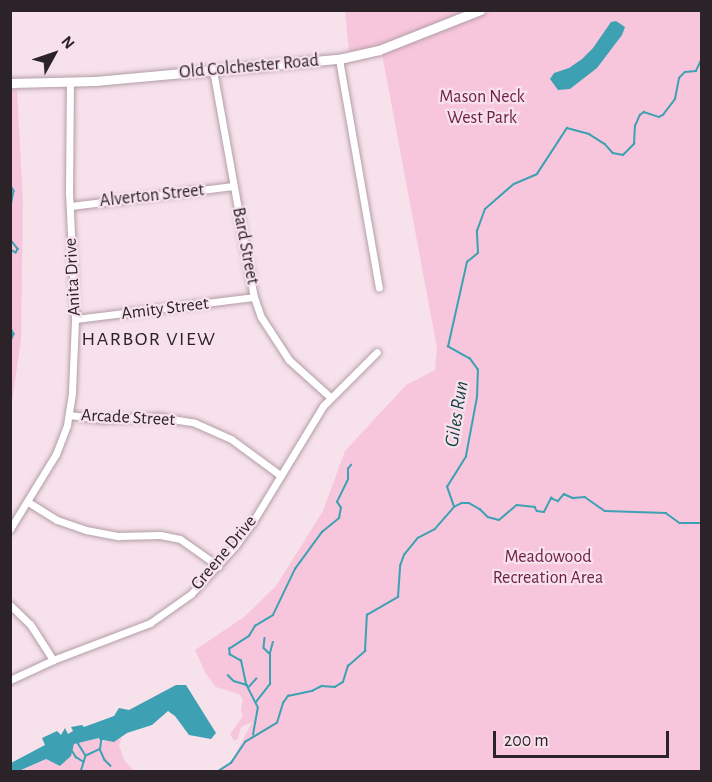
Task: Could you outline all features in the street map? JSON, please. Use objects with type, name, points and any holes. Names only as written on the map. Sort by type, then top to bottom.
[{"type":"street","name":"Old Colchester Road","points":[[10,83],[70,83],[339,59],[379,51],[480,10]]},
{"type":"street","points":[[339,59],[379,288]]},
{"type":"street","name":"Bard Street","points":[[213,70],[254,297],[261,317],[281,351],[330,397]]},
{"type":"street","name":"Anita Drive","points":[[10,529],[52,463],[69,415],[74,370],[75,319],[70,206],[70,83]]},
{"type":"street","name":"Alverton Street","points":[[70,206],[234,186]]},
{"type":"street","name":"Amity Street","points":[[75,319],[254,297]]},
{"type":"street","name":"Greene Drive","points":[[10,680],[53,660],[135,631],[163,616],[191,594],[218,566],[252,523],[310,424],[330,397],[377,352]]},
{"type":"street","name":"Arcade Street","points":[[69,415],[101,419],[159,417],[195,423],[231,439],[280,475]]},
{"type":"street","points":[[28,502],[57,520],[86,530],[117,536],[160,535],[180,539],[218,566]]},
{"type":"street","points":[[10,605],[30,624],[53,660]]},
{"type":"green space","points":[[345,11],[467,11],[382,45],[349,52]]},
{"type":"green space","name":"Meadowood Recreation Area","points":[[492,11],[701,11],[701,771],[217,771],[231,763],[252,722],[241,727],[238,739],[234,741],[230,734],[243,716],[241,710],[243,699],[239,694],[216,687],[206,674],[195,650],[244,617],[276,586],[323,511],[345,451],[406,385],[435,370],[437,348],[382,54]]},
{"type":"green space","points":[[11,90],[17,90],[23,202],[21,339],[11,410]]},
{"type":"green space","points":[[99,738],[101,742],[122,738],[119,745],[124,760],[134,771],[19,772],[46,759],[60,766],[71,756],[74,744]]},
{"type":"water","points":[[616,21],[625,27],[622,35],[597,68],[570,89],[558,90],[550,79],[554,73],[569,68],[582,59],[593,48],[611,22]]},
{"type":"water","points":[[176,685],[186,685],[216,733],[211,739],[189,735],[175,716],[168,711],[152,725],[127,733],[114,742],[103,740],[101,742],[99,738],[74,744],[71,756],[60,766],[46,759],[19,771],[11,771],[11,763],[45,745],[42,738],[57,731],[61,735],[65,728],[68,734],[73,731],[71,727],[82,725],[84,727],[114,716],[119,708],[129,710]]},
{"type":"waterway","name":"Giles Run","points":[[217,772],[231,763],[245,742],[277,723],[283,703],[288,696],[312,691],[322,686],[335,687],[343,682],[348,666],[365,651],[367,615],[398,597],[400,566],[404,555],[418,538],[435,529],[454,507],[447,487],[466,456],[477,397],[478,370],[470,359],[448,347],[467,262],[478,253],[477,231],[485,209],[514,184],[537,174],[567,128],[589,134],[605,144],[613,153],[623,155],[634,144],[635,126],[640,115],[644,112],[659,117],[663,115],[675,99],[679,78],[685,72],[696,71],[702,58]]},
{"type":"waterway","points":[[10,167],[10,179]]},
{"type":"waterway","points":[[10,184],[14,191],[10,212]]},
{"type":"waterway","points":[[10,239],[18,249],[16,253],[10,250]]},
{"type":"waterway","points":[[10,327],[14,334],[10,344]]},
{"type":"waterway","points":[[10,361],[10,371]]},
{"type":"waterway","points":[[253,735],[258,708],[246,684],[241,661],[230,655],[229,649],[249,636],[255,626],[273,615],[295,569],[322,532],[339,518],[341,508],[337,502],[348,479],[348,469],[351,465]]},
{"type":"waterway","points":[[454,507],[462,503],[469,503],[488,517],[499,520],[517,505],[535,507],[537,511],[544,512],[551,498],[558,501],[564,494],[573,498],[585,497],[605,511],[666,513],[680,523],[702,523]]},
{"type":"waterway","points":[[265,638],[264,648],[269,653]]},
{"type":"waterway","points":[[256,702],[270,684],[270,653],[273,642]]},
{"type":"waterway","points":[[228,675],[234,681],[247,685]]},
{"type":"waterway","points":[[249,687],[256,679]]},
{"type":"waterway","points":[[87,755],[100,749],[101,742]]},
{"type":"waterway","points":[[78,743],[86,756],[81,772]]},
{"type":"waterway","points":[[70,747],[76,757],[84,762]]},
{"type":"waterway","points":[[100,749],[111,766]]},
{"type":"district","name":"HARBOR VIEW","points":[[149,339]]},
{"type":"park label","name":"Mason Neck West Park","points":[[482,108]]}]
